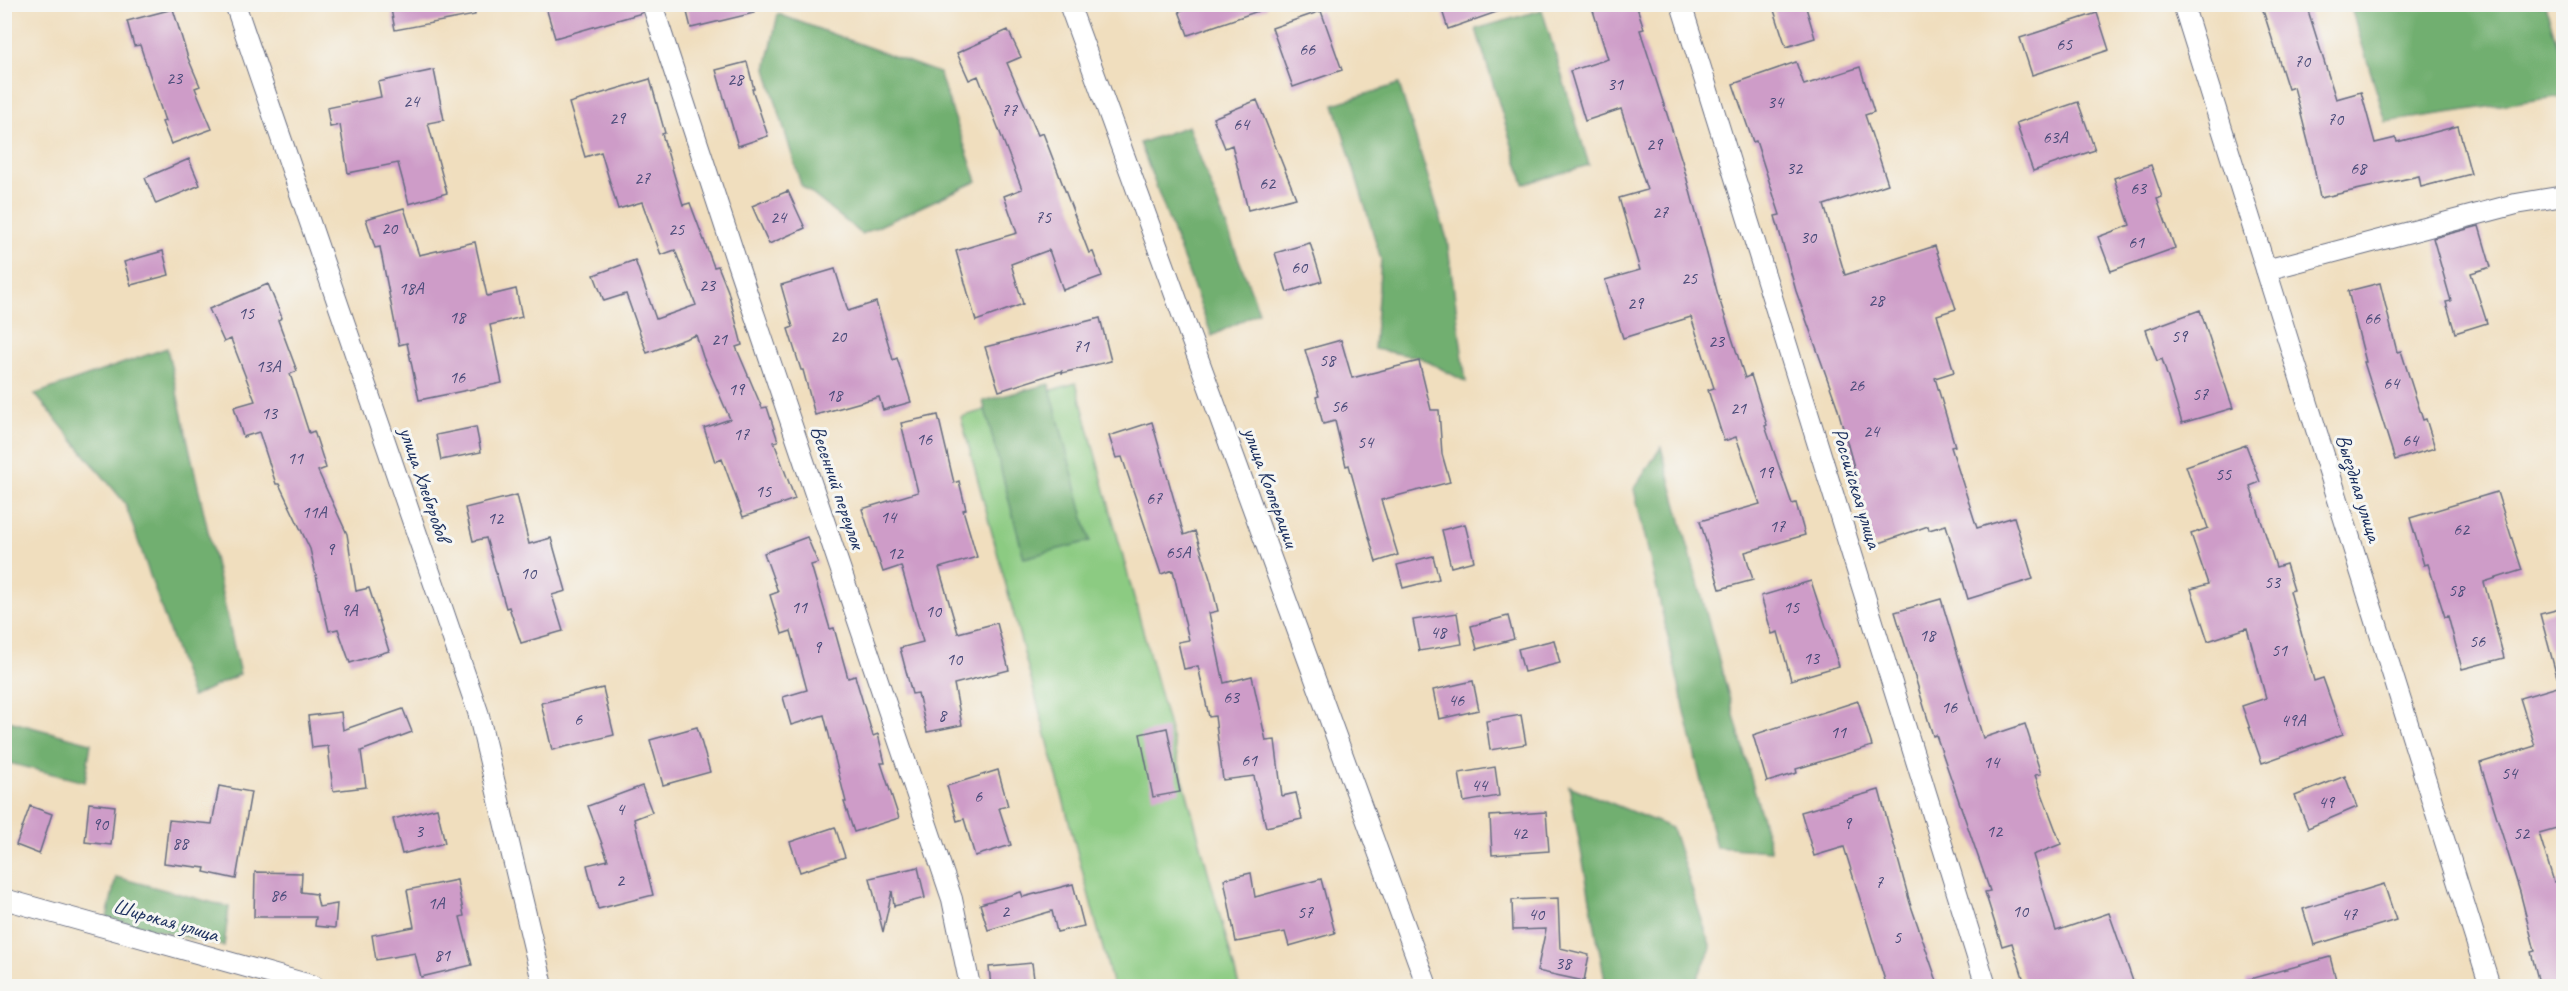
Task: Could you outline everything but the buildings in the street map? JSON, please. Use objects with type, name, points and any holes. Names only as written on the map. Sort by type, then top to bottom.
[{"type":"street","name":"улица Хлеборобов","points":[[235,4],[477,712],[543,987]]},
{"type":"street","name":"Весенний переулок","points":[[652,4],[952,899],[970,987]]},
{"type":"street","name":"улица Кооперации","points":[[1069,4],[1427,987]]},
{"type":"street","name":"Российская улица","points":[[1681,4],[1986,987]]},
{"type":"street","name":"Выездная улица","points":[[2183,4],[2490,987]]},
{"type":"street","points":[[2266,270],[2516,204],[2564,196]]},
{"type":"street","name":"Широкая улица","points":[[4,899],[314,987]]},
{"type":"green space","points":[[2350,5],[2545,5],[2563,63],[2563,96],[2386,122]]},
{"type":"green space","points":[[1542,10],[1589,165],[1524,184],[1476,29]]},
{"type":"green space","points":[[778,14],[939,73],[977,181],[862,234],[801,185],[766,69]]},
{"type":"green space","points":[[1399,84],[1447,239],[1466,382],[1421,358],[1374,349],[1381,259],[1334,104]]},
{"type":"green space","points":[[1188,126],[1259,312],[1212,336],[1140,143]]},
{"type":"green space","points":[[167,348],[240,674],[192,697],[125,503],[35,394]]},
{"type":"green space","points":[[1076,383],[1239,986],[1113,986],[961,417]]},
{"type":"green space","points":[[1049,384],[1090,541],[1024,558],[983,401]]},
{"type":"green space","points":[[1661,447],[1771,851],[1716,847],[1634,489]]},
{"type":"green space","points":[[5,720],[91,743],[85,782],[5,762]]},
{"type":"green space","points":[[1569,786],[1672,828],[1711,948],[1694,986],[1606,986]]},
{"type":"green space","points":[[116,877],[229,907],[224,946],[107,918]]}]
